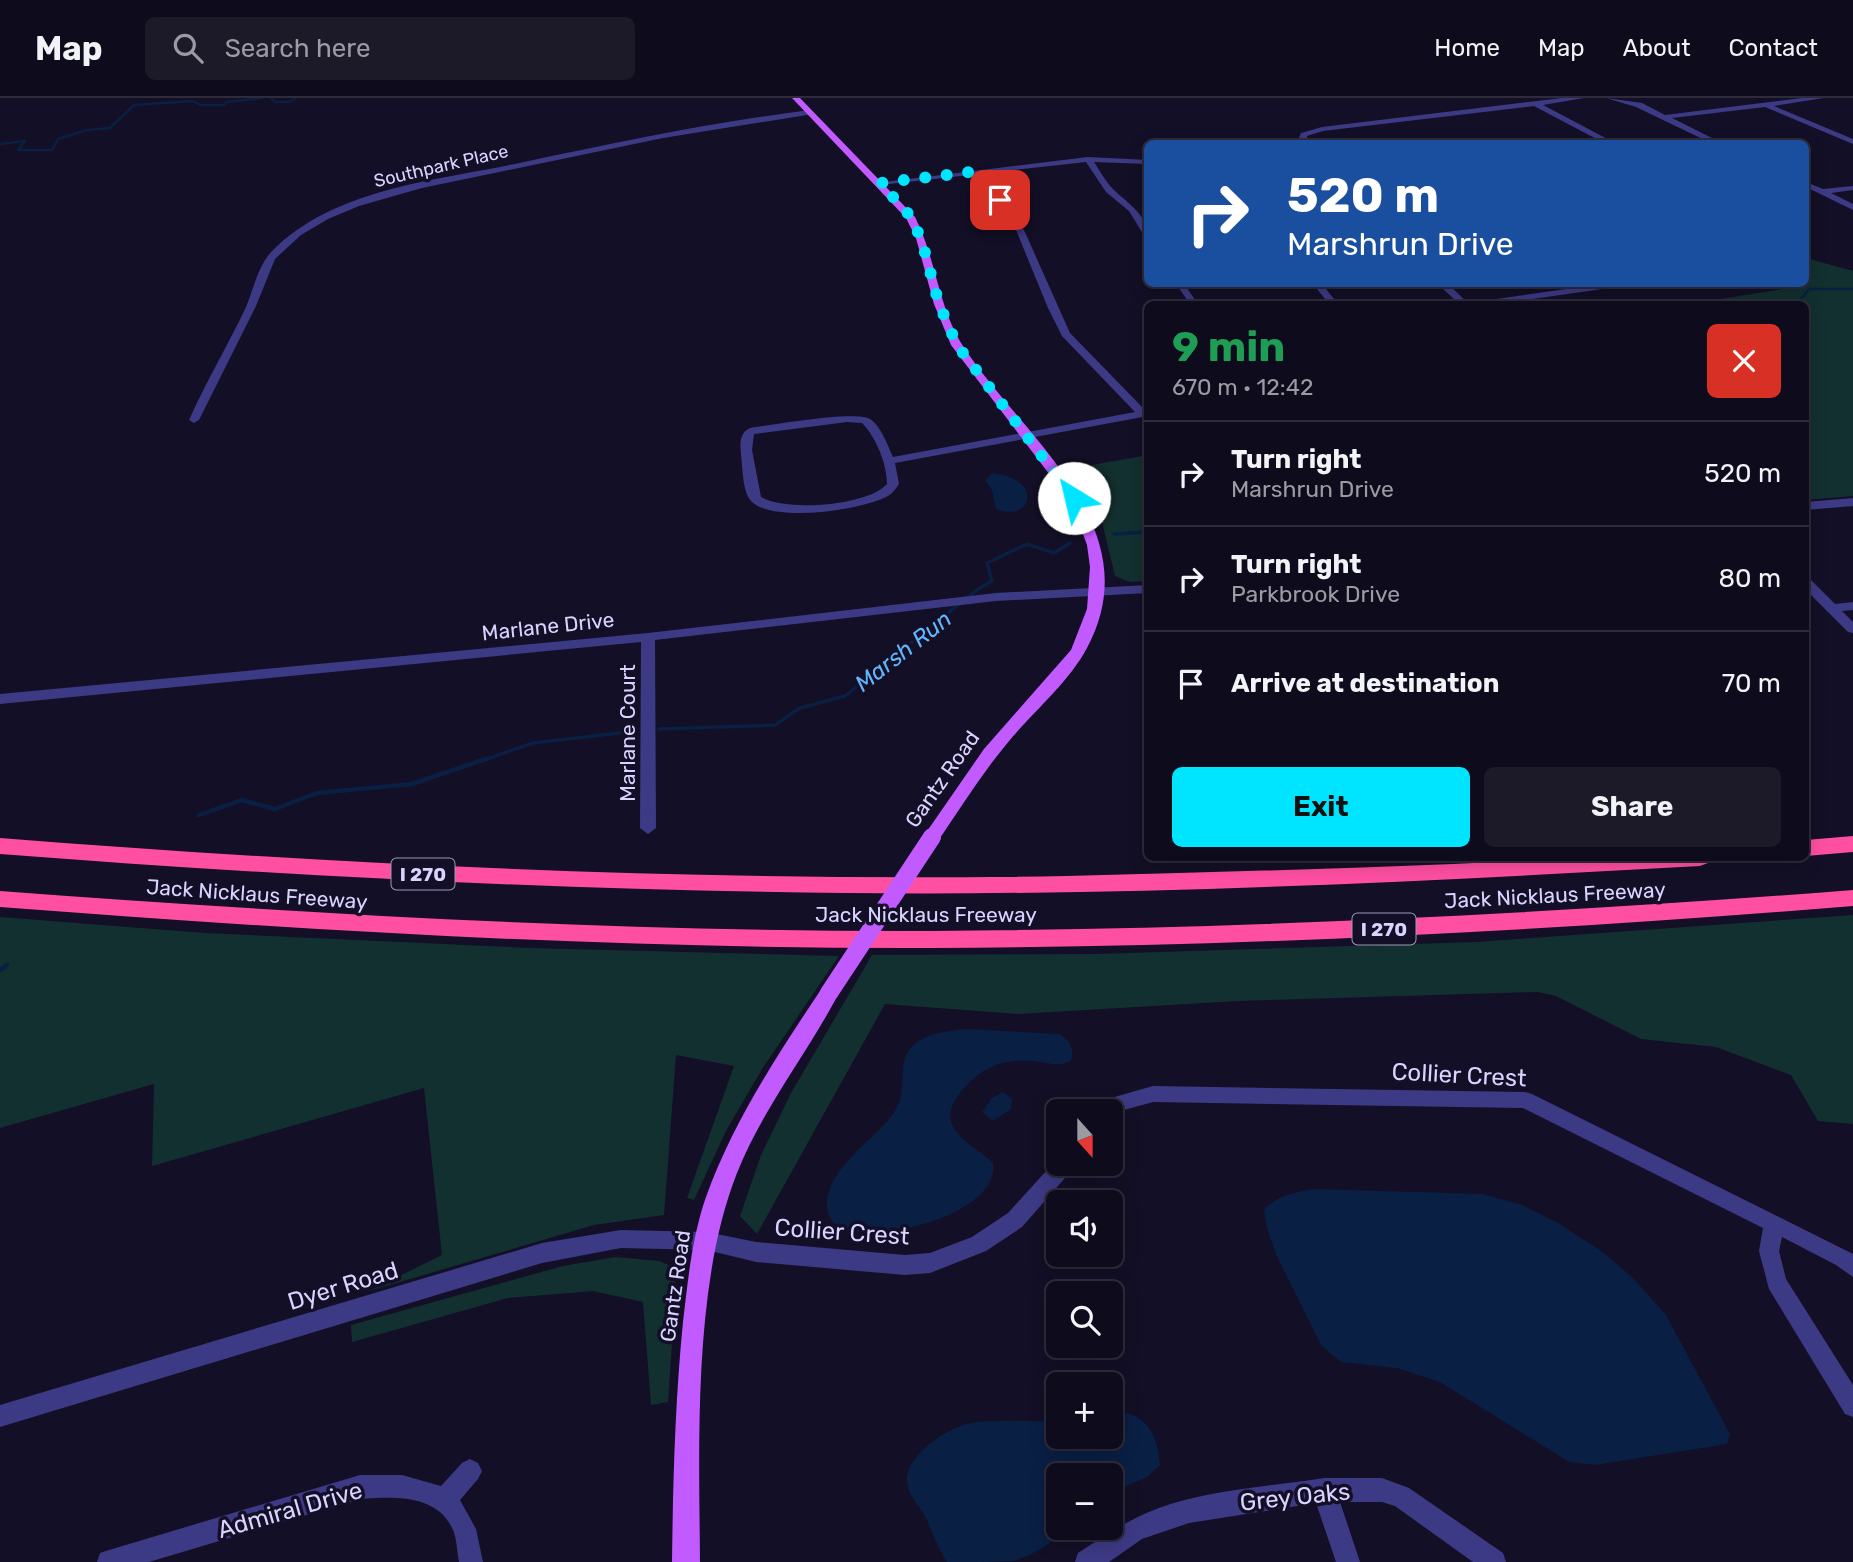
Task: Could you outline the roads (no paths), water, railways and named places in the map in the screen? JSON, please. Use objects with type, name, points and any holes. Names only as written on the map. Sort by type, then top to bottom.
[{"type":"highway","points":[[1809,848],[1853,844]]},
{"type":"highway","name":"Jack Nicklaus Freeway","points":[[0,846],[298,868],[502,878],[910,885],[1311,878],[1642,861]]},
{"type":"highway","name":"Jack Nicklaus Freeway","points":[[0,900],[266,921],[464,930],[914,940],[1326,932],[1740,909],[1853,898]]},
{"type":"main road","name":"Gantz Road","points":[[686,1562],[688,1383],[706,1241],[716,1200],[727,1172],[776,1079],[932,837],[990,753],[1070,663],[1093,615],[1099,592],[1095,547],[1086,518],[1061,478],[957,345],[939,304],[921,238],[907,212],[796,98]]},
{"type":"street","points":[[1524,98],[1605,140]]},
{"type":"street","points":[[1302,140],[1304,135],[1322,129],[1580,98]]},
{"type":"street","points":[[1610,98],[1633,103],[1712,140]]},
{"type":"street","points":[[1664,117],[1820,98]]},
{"type":"street","points":[[1766,105],[1853,142]]},
{"type":"street","name":"Southpark Place","points":[[194,420],[270,261],[288,240],[323,219],[345,209],[396,194],[671,132],[810,112]]},
{"type":"street","points":[[880,183],[1088,159],[1144,162]]},
{"type":"street","points":[[1088,159],[1110,190],[1132,209],[1144,228]]},
{"type":"street","points":[[971,172],[1000,200],[1019,229],[1066,334],[1144,412]]},
{"type":"street","points":[[1809,185],[1853,206]]},
{"type":"street","points":[[1809,194],[1853,188]]},
{"type":"street","points":[[1320,287],[1332,301]]},
{"type":"street","points":[[1446,287],[1461,301]]},
{"type":"street","points":[[1503,301],[1596,287]]},
{"type":"street","points":[[888,461],[1144,414]]},
{"type":"street","points":[[847,419],[865,420],[870,424],[888,461],[892,485],[889,492],[878,498],[831,508],[785,510],[763,505],[756,499],[746,442],[750,431],[847,419]]},
{"type":"street","points":[[1809,506],[1853,502]]},
{"type":"street","points":[[1809,586],[1853,629]]},
{"type":"street","name":"Marlane Drive","points":[[0,699],[648,637],[974,599],[1144,589]]},
{"type":"street","points":[[1830,608],[1853,606]]},
{"type":"street","name":"Marlane Court","points":[[648,637],[649,708],[645,740],[648,828]]},
{"type":"street","name":"Collier Crest","points":[[1124,1102],[1153,1094],[1525,1100],[1843,1258],[1853,1267]]},
{"type":"street","name":"Collier Crest","points":[[706,1241],[756,1252],[905,1265],[930,1263],[979,1244],[1015,1220],[1054,1176]]},
{"type":"street","points":[[1774,1223],[1769,1251],[1776,1282],[1853,1406]]},
{"type":"street","name":"Dyer Road","points":[[0,1416],[542,1253],[621,1239],[706,1241]]},
{"type":"street","points":[[470,1471],[444,1500],[461,1520],[471,1562]]},
{"type":"street","name":"Admiral Drive","points":[[109,1562],[360,1488],[419,1487],[444,1500]]},
{"type":"street","points":[[1324,1490],[1348,1562]]},
{"type":"street","name":"Grey Oaks","points":[[1087,1562],[1133,1531],[1161,1519],[1189,1511],[1324,1490],[1382,1490],[1401,1496],[1494,1562]]},
{"type":"water","points":[[992,473],[1020,483],[1026,491],[1025,505],[1008,512],[996,509],[992,490],[985,481]]},
{"type":"water","points":[[967,1029],[1059,1034],[1071,1045],[1071,1061],[1059,1064],[1005,1062],[977,1076],[960,1093],[950,1116],[953,1125],[958,1134],[993,1163],[990,1182],[975,1199],[953,1213],[898,1230],[849,1231],[835,1224],[827,1206],[830,1187],[846,1164],[898,1106],[905,1058],[910,1049],[917,1042],[935,1034]]},
{"type":"water","points":[[1003,1092],[1012,1099],[1011,1109],[993,1121],[982,1112],[992,1098]]},
{"type":"water","points":[[1314,1189],[1483,1194],[1522,1205],[1560,1224],[1604,1253],[1633,1278],[1666,1315],[1730,1434],[1727,1444],[1595,1465],[1569,1462],[1440,1382],[1397,1368],[1341,1362],[1321,1345],[1276,1254],[1267,1229],[1264,1210],[1281,1197]]},
{"type":"water","points":[[1123,1412],[1133,1415],[1148,1426],[1156,1443],[1160,1465],[1147,1477],[1123,1488],[1123,1463],[1046,1463],[1046,1540],[1053,1540],[1036,1552],[1013,1561],[947,1562],[926,1518],[911,1495],[907,1480],[909,1470],[923,1450],[944,1434],[967,1424],[1046,1421],[1046,1449],[1123,1449]]},
{"type":"waterway","points":[[0,144],[25,141],[18,150],[52,150],[58,139],[87,130],[110,128],[134,105],[193,101],[200,105],[224,105],[227,102],[262,98]]},
{"type":"waterway","points":[[271,98],[275,102],[289,102],[296,98]]},
{"type":"waterway","name":"Marsh Run","points":[[1799,301],[1809,289],[1853,289]]},
{"type":"waterway","name":"Marsh Run","points":[[1114,534],[1144,532]]},
{"type":"waterway","name":"Marsh Run","points":[[659,729],[775,725],[800,708],[845,696],[978,589],[992,581],[987,563],[1027,544],[1054,553],[1070,543]]},
{"type":"waterway","name":"Marsh Run","points":[[481,761],[533,743],[636,731]]},
{"type":"waterway","name":"Marsh Run","points":[[199,815],[242,800],[275,809],[317,793],[412,784],[486,759]]},
{"type":"waterway","name":"Marsh Run","points":[[0,970],[7,965]]}]
